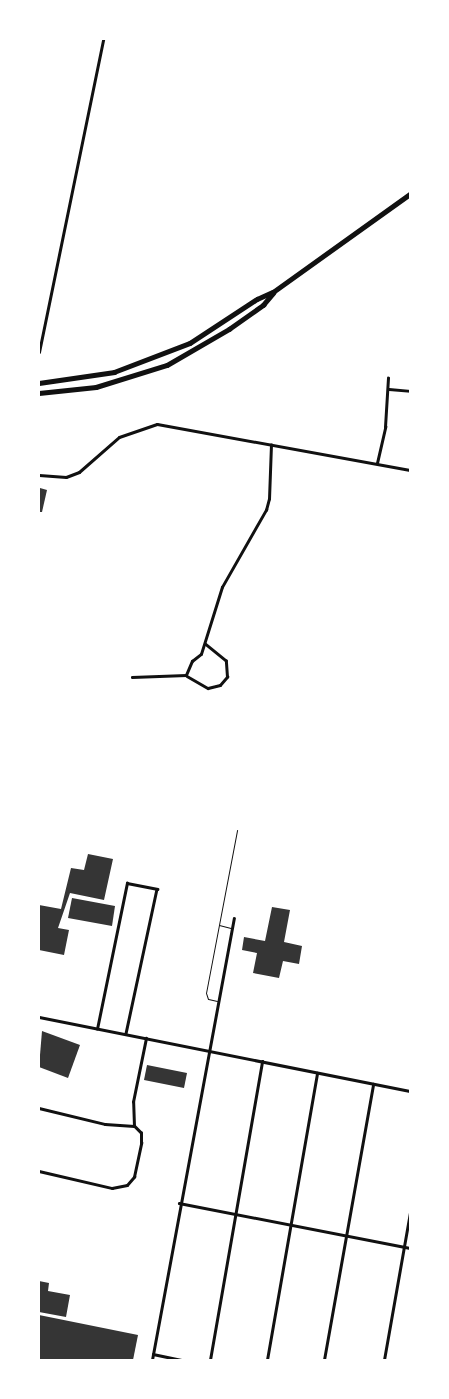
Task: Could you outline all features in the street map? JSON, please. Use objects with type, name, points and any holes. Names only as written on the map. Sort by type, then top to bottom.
[{"type":"main road","points":[[39,383],[114,372],[156,358],[210,332],[257,299],[274,292],[410,194]]},
{"type":"main road","points":[[39,393],[96,387],[167,365],[229,330],[263,305],[274,292]]},
{"type":"street","points":[[39,352],[103,39]]},
{"type":"street","points":[[377,463],[389,389],[388,378]]},
{"type":"street","points":[[389,389],[410,391]]},
{"type":"street","points":[[39,475],[66,477],[79,472],[119,437],[156,424],[410,470]]},
{"type":"street","points":[[186,676],[192,661],[206,645],[222,587],[266,510],[269,499],[271,445]]},
{"type":"street","points":[[132,677],[186,676],[208,688],[220,685],[227,676],[226,661],[206,645]]},
{"type":"street","points":[[97,1029],[127,883],[156,889],[126,1034]]},
{"type":"street","points":[[152,1360],[179,1203],[234,919]]},
{"type":"street","points":[[39,1017],[410,1091]]},
{"type":"street","points":[[134,1126],[133,1102],[146,1038]]},
{"type":"street","points":[[210,1360],[262,1061]]},
{"type":"street","points":[[267,1360],[317,1072]]},
{"type":"street","points":[[324,1360],[373,1084]]},
{"type":"street","points":[[39,1108],[105,1124],[134,1126],[140,1132],[142,1143],[134,1177],[127,1185],[112,1188],[39,1171]]},
{"type":"street","points":[[179,1203],[410,1248]]},
{"type":"street","points":[[384,1360],[410,1213]]},
{"type":"street","points":[[153,1354],[182,1360]]},
{"type":"lane","points":[[217,1001],[206,996],[237,830]]},
{"type":"lane","points":[[218,926],[232,928]]},
{"type":"building","points":[[40,488],[47,490],[42,512],[39,512]]},
{"type":"building","points":[[88,854],[113,859],[104,900],[70,893],[58,928],[69,930],[64,955],[39,950],[39,905],[61,909],[71,868],[84,870]]},
{"type":"building","points":[[72,898],[115,906],[112,926],[68,918]]},
{"type":"building","points":[[272,907],[290,910],[284,942],[302,946],[299,964],[283,961],[279,978],[253,973],[257,953],[242,950],[244,937],[265,941]]},
{"type":"building","points":[[42,1031],[80,1045],[68,1078],[39,1067]]},
{"type":"building","points":[[147,1065],[187,1073],[184,1088],[144,1080]]},
{"type":"building","points":[[39,1281],[49,1283],[48,1291],[70,1295],[66,1317],[39,1312]]},
{"type":"building","points":[[39,1315],[138,1335],[133,1360],[39,1360]]}]
